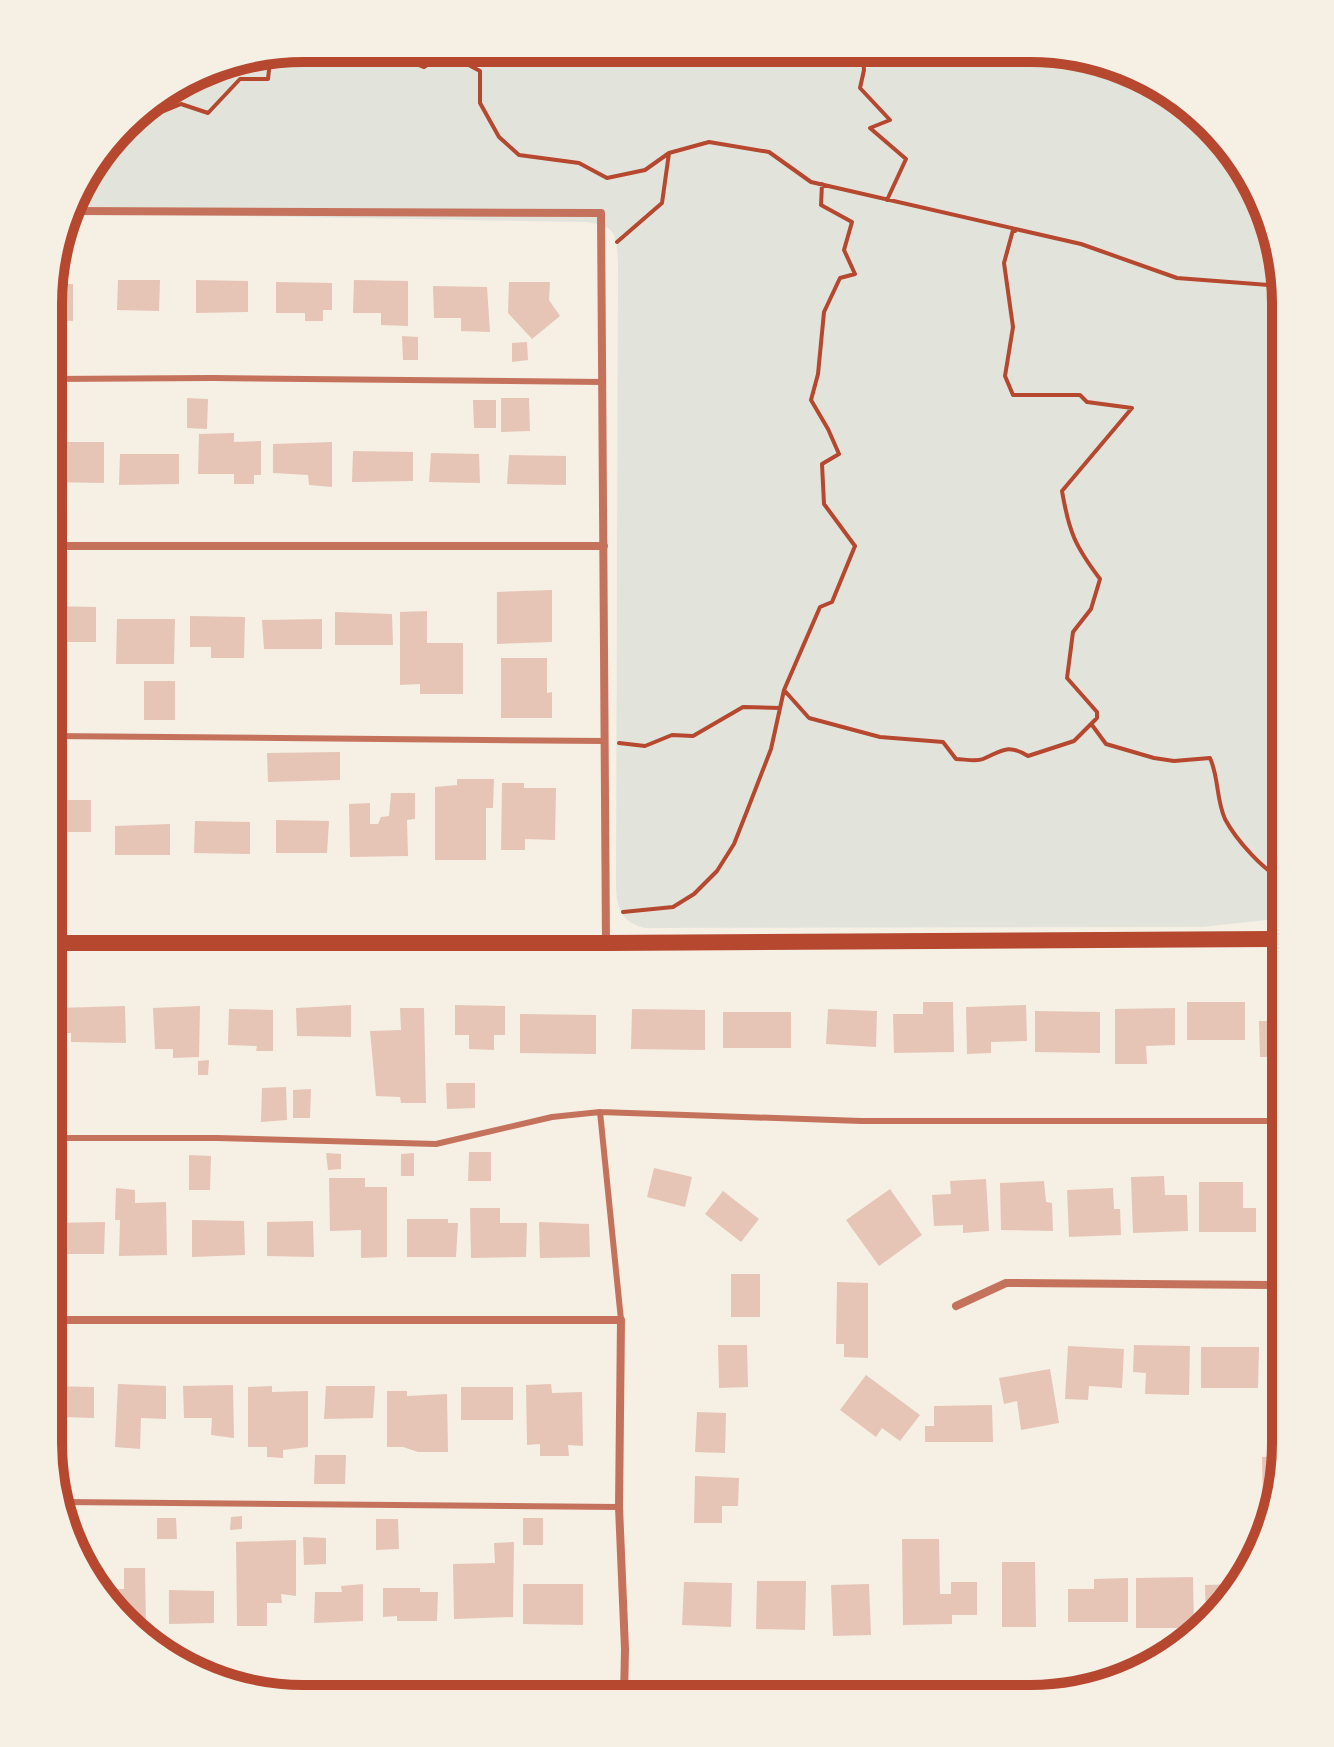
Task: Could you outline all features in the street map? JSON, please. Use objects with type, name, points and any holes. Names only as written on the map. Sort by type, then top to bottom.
[{"type":"main road","points":[[62,943],[1271,939]]},
{"type":"street","points":[[80,211],[601,213],[606,943]]},
{"type":"street","points":[[62,546],[604,546]]},
{"type":"street","points":[[956,1306],[1006,1283],[1271,1285]]},
{"type":"street","points":[[62,1320],[621,1320],[619,1507],[624,1685]]},
{"type":"lane","points":[[62,379],[603,382]]},
{"type":"lane","points":[[62,736],[605,741]]},
{"type":"lane","points":[[600,1112],[621,1320]]},
{"type":"lane","points":[[62,1138],[216,1138],[436,1144],[552,1117],[600,1112],[861,1121],[1271,1121]]},
{"type":"lane","points":[[69,1502],[619,1507]]},
{"type":"path","points":[[408,62],[424,67],[431,62]]},
{"type":"path","points":[[465,62],[480,71],[480,103],[499,137],[519,155],[579,163],[607,178],[645,170],[669,153],[709,142],[769,152],[811,182],[1081,244],[1177,278],[1271,285]]},
{"type":"path","points":[[863,62],[860,88],[890,120],[870,128],[906,159],[887,200]]},
{"type":"path","points":[[153,116],[181,104],[208,113],[240,79],[268,79],[270,64]]},
{"type":"path","points":[[601,258],[662,203],[669,153]]},
{"type":"path","points":[[617,913],[673,907],[694,894],[717,871],[734,844],[771,749],[784,690],[820,607],[832,602],[855,546],[824,504],[822,464],[839,454],[811,400],[818,374],[824,312],[840,278],[855,274],[844,250],[852,222],[821,205],[822,184]]},
{"type":"path","points":[[784,690],[809,718],[880,737],[943,742],[956,759],[981,760],[995,751],[1017,749],[1028,756],[1074,741],[1097,718],[1097,712],[1067,678],[1073,632],[1091,609],[1100,579],[1079,552],[1069,530],[1062,491],[1132,408],[1087,402],[1080,395],[1013,395],[1005,376],[1013,327],[1004,263],[1014,230]]},
{"type":"path","points":[[605,741],[645,746],[672,735],[693,736],[743,707],[780,708]]},
{"type":"path","points":[[1092,725],[1106,744],[1154,758],[1174,761],[1210,758],[1217,774],[1225,819],[1264,869],[1272,873]]},
{"type":"shaded area","points":[[1030,62],[1093,70],[1137,87],[1190,122],[1212,144],[1247,197],[1267,257],[1272,304],[1271,920],[1202,927],[645,928],[626,919],[618,903],[616,888],[618,261],[612,232],[586,222],[79,213],[103,170],[122,144],[144,122],[197,87],[241,70],[272,64]]},
{"type":"building","points":[[118,280],[160,280],[159,311],[117,310]]},
{"type":"building","points":[[196,280],[248,281],[248,312],[196,313]]},
{"type":"building","points":[[354,280],[408,281],[408,326],[381,325],[381,313],[353,313]]},
{"type":"building","points":[[276,282],[332,283],[332,310],[323,310],[323,321],[305,321],[305,313],[276,313]]},
{"type":"building","points":[[509,282],[550,282],[549,300],[560,316],[532,339],[508,313]]},
{"type":"building","points":[[63,284],[73,284],[73,321],[62,321]]},
{"type":"building","points":[[433,286],[487,287],[490,332],[461,331],[461,318],[434,318]]},
{"type":"building","points":[[402,336],[418,337],[418,360],[403,360]]},
{"type":"building","points":[[527,342],[528,360],[512,362],[512,343]]},
{"type":"building","points":[[187,398],[208,399],[207,429],[187,428]]},
{"type":"building","points":[[501,398],[529,398],[530,431],[501,432]]},
{"type":"building","points":[[473,400],[496,400],[496,428],[474,428]]},
{"type":"building","points":[[234,433],[234,442],[261,441],[261,475],[254,475],[254,484],[234,484],[234,474],[198,474],[199,434]]},
{"type":"building","points":[[62,442],[104,442],[104,483],[62,482]]},
{"type":"building","points":[[332,442],[332,487],[309,485],[308,475],[273,473],[273,444]]},
{"type":"building","points":[[353,451],[413,452],[413,481],[352,482]]},
{"type":"building","points":[[431,453],[479,454],[480,483],[429,482]]},
{"type":"building","points":[[120,454],[179,454],[179,484],[119,485]]},
{"type":"building","points":[[509,455],[566,456],[566,485],[507,484]]},
{"type":"building","points":[[552,590],[552,642],[497,644],[497,592]]},
{"type":"building","points":[[62,606],[96,607],[96,642],[62,642]]},
{"type":"building","points":[[427,611],[427,643],[463,643],[463,694],[420,694],[420,684],[400,685],[400,612]]},
{"type":"building","points":[[335,612],[392,614],[393,645],[335,645]]},
{"type":"building","points":[[190,616],[245,617],[244,658],[211,658],[211,647],[190,647]]},
{"type":"building","points":[[117,619],[175,619],[174,664],[116,664]]},
{"type":"building","points":[[322,619],[322,649],[264,649],[262,620]]},
{"type":"building","points":[[501,658],[547,658],[547,693],[552,692],[552,718],[501,718]]},
{"type":"building","points":[[144,681],[175,681],[175,720],[144,720]]},
{"type":"building","points":[[340,752],[340,780],[268,782],[267,753]]},
{"type":"building","points":[[457,779],[494,779],[493,808],[486,808],[486,860],[435,860],[435,787],[457,785]]},
{"type":"building","points":[[502,783],[524,783],[524,788],[556,788],[555,840],[525,839],[525,850],[501,850]]},
{"type":"building","points":[[391,793],[415,793],[415,819],[407,820],[408,856],[350,857],[349,804],[370,803],[370,824],[378,824],[381,817],[389,816]]},
{"type":"building","points":[[62,800],[91,800],[91,832],[62,832]]},
{"type":"building","points":[[276,820],[329,821],[327,853],[276,853]]},
{"type":"building","points":[[195,821],[250,822],[250,854],[194,853]]},
{"type":"building","points":[[170,824],[170,855],[115,855],[115,826]]},
{"type":"building","points":[[923,1002],[953,1002],[954,1052],[894,1053],[893,1014],[923,1014]]},
{"type":"building","points":[[1187,1002],[1245,1002],[1245,1040],[1187,1040]]},
{"type":"building","points":[[351,1005],[351,1037],[297,1036],[296,1008]]},
{"type":"building","points":[[455,1005],[505,1006],[505,1035],[494,1035],[494,1050],[469,1049],[469,1035],[455,1035]]},
{"type":"building","points":[[1026,1005],[1027,1041],[991,1042],[991,1053],[967,1054],[966,1007]]},
{"type":"building","points":[[125,1006],[126,1043],[71,1042],[71,1033],[62,1033],[62,1008]]},
{"type":"building","points":[[200,1006],[199,1057],[173,1058],[173,1049],[155,1049],[153,1008]]},
{"type":"building","points":[[400,1008],[424,1008],[426,1103],[401,1103],[400,1097],[376,1096],[370,1031],[401,1030]]},
{"type":"building","points":[[1175,1008],[1175,1045],[1146,1046],[1147,1064],[1115,1064],[1115,1009]]},
{"type":"building","points":[[229,1009],[273,1010],[273,1051],[256,1051],[257,1046],[228,1045]]},
{"type":"building","points":[[632,1009],[705,1010],[705,1050],[631,1049]]},
{"type":"building","points":[[828,1009],[877,1011],[876,1047],[826,1044]]},
{"type":"building","points":[[1035,1011],[1100,1012],[1100,1053],[1035,1052]]},
{"type":"building","points":[[723,1012],[791,1012],[791,1048],[723,1048]]},
{"type":"building","points":[[520,1014],[596,1015],[596,1054],[520,1053]]},
{"type":"building","points":[[1259,1021],[1271,1021],[1271,1057],[1260,1057]]},
{"type":"building","points":[[209,1060],[208,1075],[198,1075],[198,1061]]},
{"type":"building","points":[[446,1083],[475,1083],[475,1108],[447,1109]]},
{"type":"building","points":[[286,1087],[287,1120],[261,1122],[262,1088]]},
{"type":"building","points":[[311,1089],[310,1118],[293,1118],[293,1090]]},
{"type":"building","points":[[469,1152],[491,1152],[491,1181],[468,1181]]},
{"type":"building","points":[[326,1153],[341,1154],[341,1169],[328,1170]]},
{"type":"building","points":[[414,1153],[414,1176],[401,1176],[401,1154]]},
{"type":"building","points":[[189,1155],[211,1156],[210,1190],[189,1190]]},
{"type":"building","points":[[654,1168],[692,1177],[685,1207],[647,1197]]},
{"type":"building","points":[[1164,1176],[1165,1195],[1187,1195],[1188,1231],[1133,1233],[1131,1177]]},
{"type":"building","points":[[329,1178],[365,1178],[365,1187],[387,1187],[387,1257],[361,1258],[361,1230],[330,1231]]},
{"type":"building","points":[[1271,1178],[1271,1234],[1269,1234]]},
{"type":"building","points":[[986,1179],[989,1231],[963,1233],[963,1225],[934,1226],[932,1195],[951,1194],[950,1181]]},
{"type":"building","points":[[1044,1181],[1046,1202],[1052,1203],[1053,1231],[1001,1230],[1000,1183]]},
{"type":"building","points":[[1199,1182],[1243,1182],[1243,1208],[1256,1208],[1256,1232],[1199,1232]]},
{"type":"building","points":[[116,1188],[135,1190],[135,1203],[166,1202],[167,1255],[119,1256],[120,1220],[115,1220]]},
{"type":"building","points":[[1113,1188],[1114,1209],[1120,1209],[1121,1235],[1069,1237],[1067,1190]]},
{"type":"building","points":[[890,1189],[922,1235],[879,1266],[846,1220]]},
{"type":"building","points":[[723,1191],[759,1219],[741,1242],[705,1214]]},
{"type":"building","points":[[470,1208],[500,1208],[500,1223],[527,1223],[526,1257],[471,1258]]},
{"type":"building","points":[[407,1219],[448,1219],[448,1223],[458,1223],[456,1257],[407,1257]]},
{"type":"building","points":[[192,1220],[244,1221],[245,1255],[192,1257]]},
{"type":"building","points":[[313,1221],[314,1257],[267,1256],[267,1222]]},
{"type":"building","points":[[105,1222],[104,1254],[62,1254],[62,1223]]},
{"type":"building","points":[[539,1222],[589,1224],[590,1257],[540,1258]]},
{"type":"building","points":[[731,1274],[760,1274],[760,1317],[731,1317]]},
{"type":"building","points":[[837,1282],[868,1283],[868,1358],[844,1357],[844,1344],[836,1344]]},
{"type":"building","points":[[718,1345],[747,1345],[748,1387],[719,1388]]},
{"type":"building","points":[[1134,1345],[1190,1346],[1189,1395],[1145,1394],[1146,1373],[1133,1372]]},
{"type":"building","points":[[1068,1346],[1124,1349],[1122,1388],[1089,1386],[1088,1400],[1065,1399]]},
{"type":"building","points":[[1201,1347],[1259,1347],[1258,1388],[1201,1388]]},
{"type":"building","points":[[1268,1353],[1271,1353],[1271,1419],[1268,1419]]},
{"type":"building","points":[[1050,1369],[1059,1423],[1021,1430],[1017,1401],[1004,1404],[999,1378]]},
{"type":"building","points":[[866,1375],[920,1415],[900,1441],[882,1428],[876,1437],[840,1410]]},
{"type":"building","points":[[118,1384],[166,1386],[166,1419],[141,1418],[140,1449],[115,1447]]},
{"type":"building","points":[[551,1384],[552,1393],[582,1392],[583,1446],[568,1445],[569,1456],[540,1456],[540,1444],[527,1445],[526,1385]]},
{"type":"building","points":[[233,1385],[234,1438],[211,1435],[212,1418],[184,1418],[183,1386]]},
{"type":"building","points":[[62,1386],[94,1387],[94,1418],[62,1417]]},
{"type":"building","points":[[272,1386],[272,1392],[308,1391],[308,1447],[283,1450],[283,1458],[267,1457],[267,1447],[248,1447],[248,1387]]},
{"type":"building","points":[[326,1386],[375,1386],[373,1418],[324,1419]]},
{"type":"building","points":[[461,1387],[513,1387],[513,1420],[461,1420]]},
{"type":"building","points":[[387,1391],[407,1391],[407,1396],[447,1394],[448,1452],[418,1452],[403,1447],[387,1447]]},
{"type":"building","points":[[992,1405],[993,1442],[925,1442],[925,1426],[934,1426],[934,1406]]},
{"type":"building","points":[[697,1412],[726,1413],[725,1453],[695,1452]]},
{"type":"building","points":[[315,1455],[346,1455],[345,1484],[314,1484]]},
{"type":"building","points":[[1262,1457],[1271,1457],[1263,1506]]},
{"type":"building","points":[[695,1476],[739,1478],[738,1506],[722,1506],[722,1523],[694,1523]]},
{"type":"building","points":[[242,1516],[242,1529],[230,1530],[231,1517]]},
{"type":"building","points":[[157,1518],[176,1518],[177,1539],[157,1539]]},
{"type":"building","points":[[523,1518],[543,1518],[543,1545],[523,1545]]},
{"type":"building","points":[[376,1519],[398,1519],[399,1549],[376,1550]]},
{"type":"building","points":[[303,1537],[326,1538],[326,1564],[304,1565]]},
{"type":"building","points":[[902,1539],[939,1539],[940,1594],[951,1594],[951,1582],[977,1582],[977,1615],[952,1615],[952,1624],[903,1625]]},
{"type":"building","points":[[296,1540],[296,1596],[281,1594],[282,1603],[267,1603],[267,1626],[237,1626],[236,1542]]},
{"type":"building","points":[[514,1542],[513,1617],[454,1619],[453,1564],[495,1563],[494,1543]]},
{"type":"building","points":[[1002,1562],[1035,1562],[1036,1627],[1002,1627]]},
{"type":"building","points":[[124,1568],[145,1568],[146,1624],[111,1589],[124,1589]]},
{"type":"building","points":[[1193,1577],[1194,1621],[1186,1628],[1136,1628],[1136,1578]]},
{"type":"building","points":[[1128,1578],[1128,1622],[1068,1622],[1068,1589],[1094,1589],[1094,1579]]},
{"type":"building","points":[[757,1581],[806,1581],[805,1630],[756,1629]]},
{"type":"building","points":[[684,1582],[732,1583],[731,1627],[682,1625]]},
{"type":"building","points":[[363,1584],[363,1621],[314,1623],[315,1592],[342,1592],[341,1586]]},
{"type":"building","points":[[523,1584],[583,1584],[583,1625],[523,1624]]},
{"type":"building","points":[[869,1584],[871,1635],[833,1636],[831,1585]]},
{"type":"building","points":[[1226,1584],[1206,1609],[1205,1585]]},
{"type":"building","points":[[383,1588],[420,1588],[420,1592],[438,1592],[437,1621],[397,1621],[397,1616],[383,1617]]},
{"type":"building","points":[[169,1590],[214,1591],[214,1623],[169,1624]]}]
